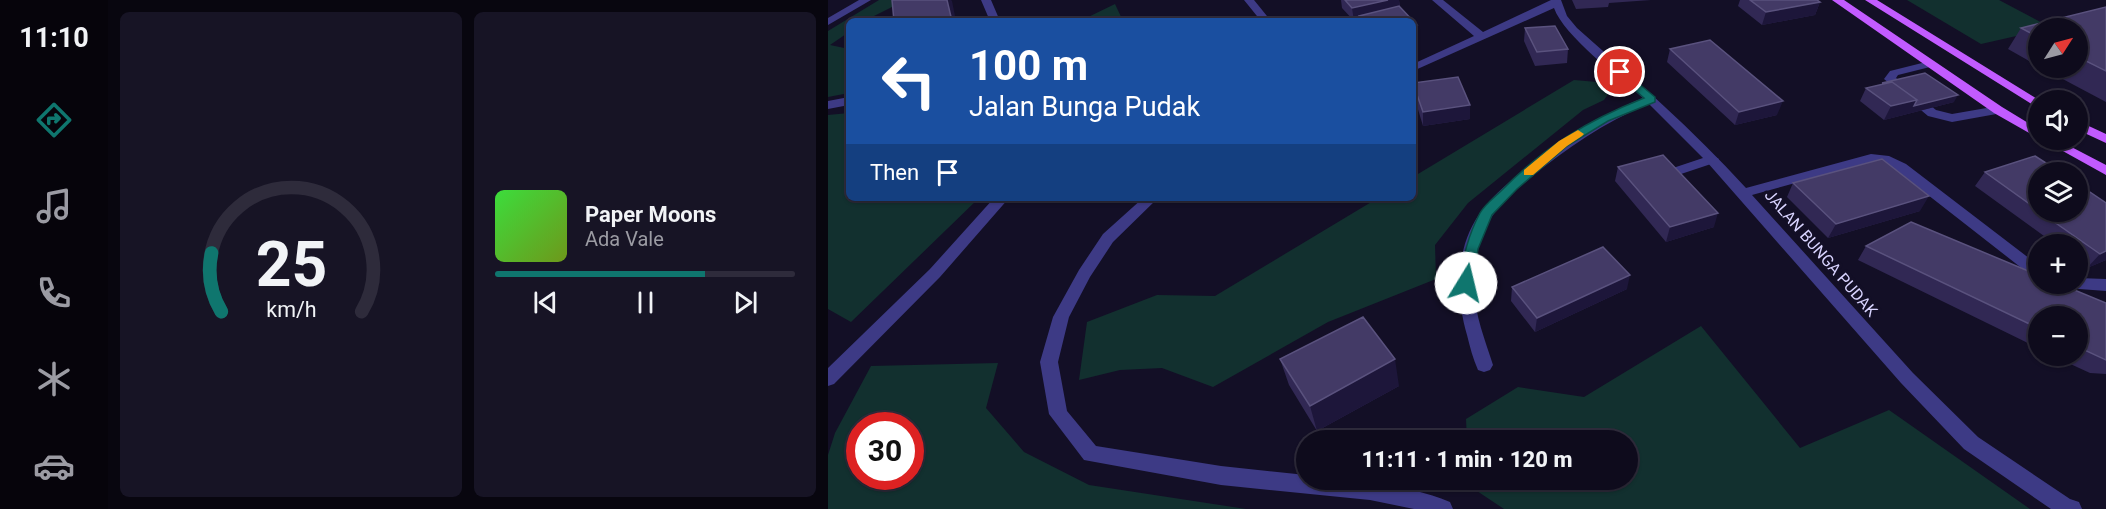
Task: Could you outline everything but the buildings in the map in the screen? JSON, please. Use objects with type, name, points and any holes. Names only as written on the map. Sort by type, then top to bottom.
[{"type":"main road","points":[[1837,0],[2028,128]]},
{"type":"main road","points":[[1870,0],[2028,99]]},
{"type":"main road","points":[[2088,130],[2106,139]]},
{"type":"main road","points":[[2067,150],[2106,171]]},
{"type":"street","points":[[828,22],[866,0]]},
{"type":"street","points":[[986,0],[994,18]]},
{"type":"street","points":[[1250,0],[1264,18]]},
{"type":"street","points":[[1437,0],[1482,37]]},
{"type":"street","points":[[1416,67],[1556,2]]},
{"type":"street","name":"JALAN BUNGA PUDAK","points":[[1556,2],[1562,17],[1574,30],[1651,99],[1712,159],[1907,378],[1971,442],[2064,506],[2072,509]]},
{"type":"street","points":[[1930,63],[1894,73],[1890,79],[1932,113],[1952,118],[1998,110]]},
{"type":"street","points":[[1484,365],[1469,312],[1466,283],[1471,249],[1486,213],[1513,186],[1563,143],[1604,118],[1651,99]]},
{"type":"street","points":[[828,105],[846,102]]},
{"type":"street","points":[[1744,193],[1871,158],[1884,159],[1901,167],[2028,265]]},
{"type":"street","points":[[1675,172],[1712,159]]},
{"type":"street","points":[[828,379],[942,266],[999,201]]},
{"type":"street","points":[[1148,201],[1108,238],[1084,274],[1061,317],[1049,362],[1058,414],[1091,454],[1238,478],[1367,491],[1425,501],[1443,509]]},
{"type":"street","points":[[2088,284],[2106,285]]},
{"type":"green space","points":[[879,0],[921,0],[892,7],[870,18],[849,18]]},
{"type":"green space","points":[[1907,0],[1999,0],[2033,18],[2028,18],[2028,33],[1981,44]]},
{"type":"green space","points":[[1115,4],[1122,18],[1086,18]]},
{"type":"green space","points":[[846,20],[846,34],[830,45],[846,48],[846,94],[828,97],[828,31]]},
{"type":"green space","points":[[1574,80],[1597,82],[1611,90],[1604,100],[1583,110],[1468,203],[1435,245],[1436,279],[1328,322],[1213,387],[1162,368],[1120,370],[1079,380],[1087,322],[1157,295],[1215,296],[1373,201],[1416,201],[1416,175]]},
{"type":"green space","points":[[846,113],[846,201],[976,201],[851,322],[828,309],[828,115]]},
{"type":"green space","points":[[1701,326],[1800,448],[1889,410],[2030,509],[1504,509],[1476,490],[1638,490],[1638,430],[1466,430],[1466,419],[1518,387],[1584,397]]},
{"type":"green space","points":[[998,363],[986,408],[1024,452],[1089,485],[1246,509],[828,509],[828,455],[835,433],[846,413],[846,490],[924,490],[924,412],[846,412],[871,366]]},
{"type":"slow traffic","points":[[1528,173],[1563,143],[1578,134]]},
{"type":"route","points":[[1466,283],[1471,249],[1486,213],[1513,186],[1563,143],[1604,118],[1651,99],[1620,72]]}]
